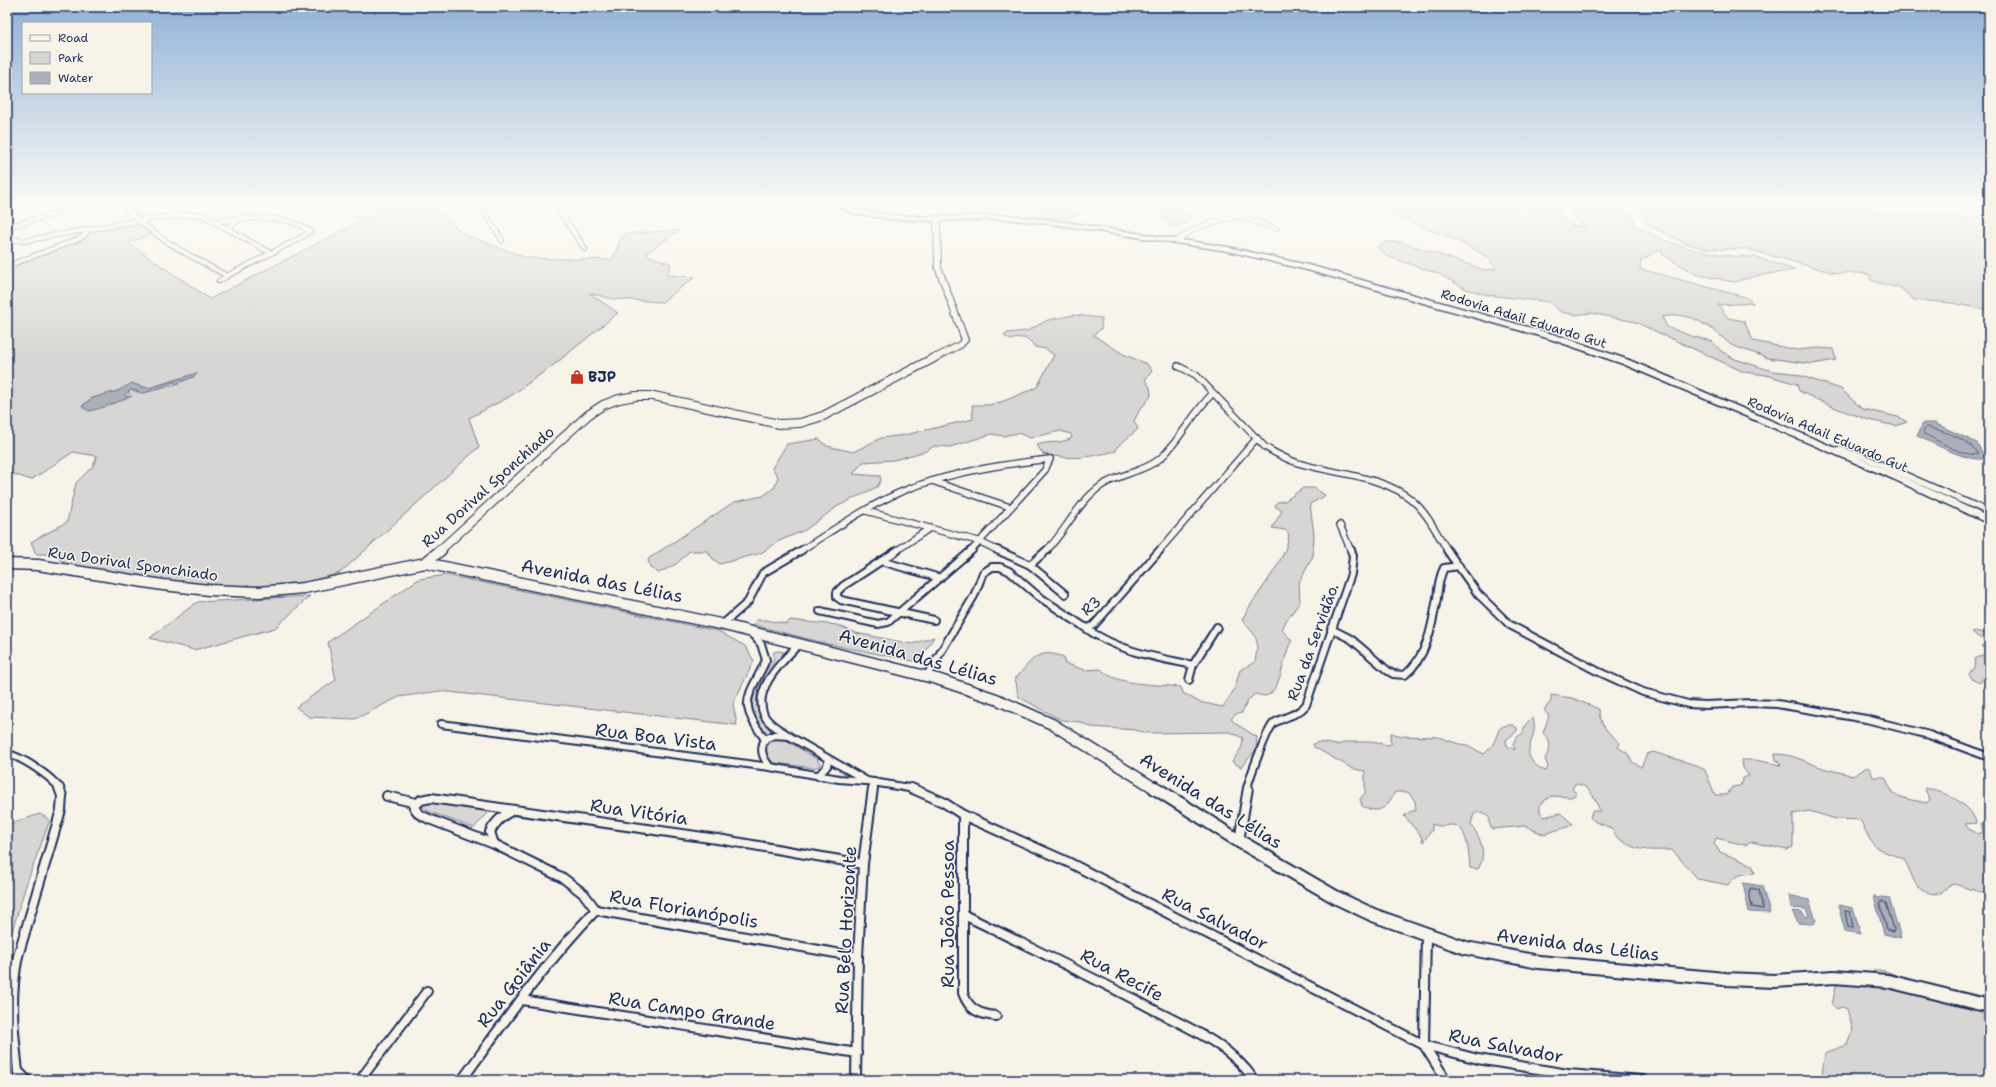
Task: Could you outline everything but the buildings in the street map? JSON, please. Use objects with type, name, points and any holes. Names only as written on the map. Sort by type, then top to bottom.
[{"type":"main road","name":"Rodovia Adail Eduardo Gut","points":[[1258,256],[1295,264],[1577,344],[1648,371],[1896,476],[1989,521]]},
{"type":"street","points":[[7,266],[34,256]]},
{"type":"street","points":[[191,256],[227,276]]},
{"type":"street","points":[[219,281],[266,256]]},
{"type":"street","name":"Rua Dorival Sponchiado","points":[[7,564],[38,565],[194,588],[259,592],[304,588],[425,563],[475,520],[588,415],[605,404],[631,396],[654,396],[751,419],[779,424],[800,423],[823,416],[960,345],[964,340],[964,336],[942,280],[937,256]]},
{"type":"street","points":[[1178,366],[1196,375],[1265,447],[1286,459],[1368,481],[1408,497],[1421,510],[1479,596],[1498,617],[1510,625],[1610,677],[1650,694],[1688,704],[1761,703],[1857,717],[1931,734],[1989,757]]},
{"type":"street","points":[[1030,565],[1057,540],[1073,514],[1101,486],[1149,465],[1163,456],[1205,401],[1213,393]]},
{"type":"street","name":"R3","points":[[926,677],[974,596],[983,573],[992,567],[1000,567],[1009,571],[1038,596],[1083,626],[1091,627],[1099,620],[1257,438]]},
{"type":"street","points":[[1834,450],[1843,450],[1864,457],[1989,512]]},
{"type":"street","points":[[723,624],[738,613],[752,597],[757,580],[763,573],[883,500],[930,481],[1020,462],[1050,459],[1045,470],[978,541],[968,554],[888,622],[878,624],[820,610]]},
{"type":"street","points":[[930,481],[1010,507]]},
{"type":"street","points":[[866,511],[978,541],[1030,565],[1065,594]]},
{"type":"street","name":"Rua da Servidão.","points":[[1239,841],[1248,786],[1269,728],[1275,721],[1296,715],[1304,710],[1330,629],[1351,574],[1353,564],[1348,542],[1340,525]]},
{"type":"street","points":[[930,528],[843,586],[837,592],[836,597],[934,620]]},
{"type":"street","points":[[881,560],[940,578]]},
{"type":"street","name":"Avenida das Lélias","points":[[425,563],[521,584],[723,624],[800,643],[986,694],[1030,712],[1164,793],[1239,841],[1337,898],[1373,915],[1466,948],[1539,962],[1724,979],[1775,981],[1834,977],[1888,982],[1989,1006]]},
{"type":"street","points":[[1330,629],[1351,639],[1388,671],[1400,675],[1409,673],[1416,664],[1428,639],[1440,575],[1444,568],[1459,566]]},
{"type":"street","points":[[1083,626],[1095,636],[1120,648],[1193,665]]},
{"type":"street","points":[[1189,680],[1193,665],[1217,627]]},
{"type":"street","points":[[748,630],[761,644],[766,660],[749,693],[747,707],[748,715],[765,739]]},
{"type":"street","name":"Rua Salvador","points":[[800,643],[778,667],[765,686],[761,701],[767,719],[789,736],[870,782],[897,784],[918,790],[943,802],[963,815],[1070,863],[1424,1045],[1478,1059],[1570,1077],[1643,1080]]},
{"type":"street","name":"Rua Boa Vista","points":[[441,724],[770,767],[818,776],[870,782]]},
{"type":"street","points":[[765,739],[774,735],[789,736]]},
{"type":"street","points":[[765,739],[762,750],[764,758],[770,767]]},
{"type":"street","points":[[7,754],[14,755],[51,781],[60,790],[62,796],[61,810],[18,956],[13,980],[12,1016],[19,1076],[27,1080]]},
{"type":"street","points":[[818,776],[827,766],[828,759]]},
{"type":"street","name":"Rua Belo Horizonte","points":[[856,1080],[858,956],[863,864],[870,782]]},
{"type":"street","points":[[387,796],[415,805]]},
{"type":"street","name":"Rua Vitória","points":[[415,805],[423,799],[431,798],[510,811],[724,840],[863,864]]},
{"type":"street","name":"Rua Florianópolis","points":[[415,805],[419,814],[428,819],[494,844],[562,878],[584,894],[596,910],[858,956]]},
{"type":"street","points":[[494,844],[490,836],[492,827],[500,818],[510,811]]},
{"type":"street","name":"Rua João Pessoa","points":[[963,815],[963,993],[965,1001],[973,1010],[986,1015],[996,1016]]},
{"type":"street","name":"Rua Goiânia","points":[[462,1080],[505,1020],[569,938],[596,910]]},
{"type":"street","name":"Rua Recife","points":[[964,915],[1070,965],[1205,1038],[1241,1063],[1254,1080]]},
{"type":"street","points":[[1426,935],[1424,1045],[1446,1080]]},
{"type":"street","points":[[360,1080],[427,991]]},
{"type":"street","name":"Rua Campo Grande","points":[[522,1000],[857,1053]]},
{"type":"green space","points":[[34,256],[147,256],[210,299],[294,256],[521,256],[527,258],[612,260],[614,256],[649,256],[671,264],[667,275],[695,277],[662,302],[613,299],[589,293],[618,313],[555,364],[509,397],[469,418],[479,447],[340,573],[302,583],[230,591],[74,570],[53,554],[36,554],[31,542],[67,522],[76,483],[93,466],[97,456],[73,452],[31,480],[7,472],[7,266]],"holes":[[[197,373],[195,376],[176,384],[144,393],[130,390],[126,399],[89,411],[82,407],[88,400],[117,391],[132,384],[148,388]]]},
{"type":"green space","points":[[1386,256],[1442,256],[1485,270],[1496,269],[1486,256],[1649,256],[1641,260],[1640,269],[1745,297],[1753,303],[1718,305],[1728,318],[1744,321],[1753,341],[1797,350],[1819,348],[1833,349],[1836,360],[1812,364],[1768,358],[1731,345],[1714,330],[1693,318],[1677,315],[1662,317],[1667,327],[1694,337],[1712,341],[1721,351],[1735,359],[1772,371],[1792,373],[1841,389],[1862,409],[1898,417],[1907,422],[1896,426],[1869,420],[1833,407],[1799,391],[1797,384],[1766,375],[1744,372],[1635,322],[1591,313],[1575,315],[1561,312],[1549,302],[1488,295],[1466,289],[1439,274]]},
{"type":"green space","points":[[1665,256],[1755,257],[1795,270],[1757,276],[1734,282],[1695,274]]},
{"type":"green space","points":[[1771,256],[1989,256],[1989,310],[1951,303],[1914,300],[1898,286],[1894,287],[1876,282],[1870,279],[1870,275],[1868,274],[1838,274]]},
{"type":"green space","points":[[1074,315],[1102,318],[1101,329],[1093,335],[1123,354],[1147,364],[1152,371],[1145,380],[1150,387],[1151,396],[1139,411],[1134,421],[1138,429],[1117,447],[1116,451],[1071,458],[1043,454],[1037,445],[1072,438],[1071,434],[1060,431],[1030,438],[1018,433],[1003,436],[992,434],[950,447],[934,446],[926,451],[894,460],[863,462],[853,474],[880,476],[881,480],[877,487],[838,506],[805,530],[779,541],[761,553],[720,564],[713,559],[707,551],[690,551],[676,564],[659,573],[650,568],[648,559],[734,502],[763,496],[775,487],[778,476],[772,468],[787,444],[819,439],[827,446],[853,452],[881,438],[905,435],[973,419],[972,405],[989,405],[1004,401],[1037,387],[1054,355],[1046,349],[1035,347],[1027,339],[1018,338],[1011,340],[1004,336],[1007,333],[1027,331],[1048,320]]},
{"type":"green space","points":[[1303,488],[1314,488],[1325,495],[1310,504],[1314,535],[1313,556],[1299,583],[1300,602],[1286,621],[1282,630],[1292,641],[1275,689],[1270,694],[1264,696],[1255,694],[1248,700],[1242,713],[1236,714],[1231,719],[1236,724],[1257,737],[1256,750],[1241,767],[1232,762],[1242,747],[1243,738],[1230,732],[1146,733],[1135,730],[1091,727],[1080,722],[1061,720],[1019,697],[1015,679],[1035,658],[1041,655],[1055,654],[1064,657],[1064,663],[1085,670],[1101,669],[1116,679],[1138,683],[1181,687],[1183,693],[1199,702],[1223,707],[1234,690],[1240,670],[1255,662],[1257,648],[1256,639],[1242,620],[1276,567],[1287,545],[1289,534],[1285,530],[1272,528],[1282,511],[1275,506],[1277,502],[1285,501]]},
{"type":"green space","points":[[446,575],[718,631],[745,646],[754,661],[733,704],[737,725],[440,691],[399,697],[355,719],[309,717],[296,707],[336,680],[328,642],[419,579]]},
{"type":"green space","points":[[310,596],[275,628],[194,650],[150,638],[197,602]]},
{"type":"green space","points":[[756,620],[766,620],[787,624],[790,620],[837,625],[856,633],[912,644],[934,637],[922,656],[913,661],[828,644],[754,625]]},
{"type":"green space","points":[[1976,631],[1989,635],[1989,673],[1986,673],[1980,683],[1973,680],[1969,674],[1974,667],[1975,659],[1988,653],[1981,646],[1986,644],[1987,641],[1978,637],[1972,632]]},
{"type":"green space","points":[[774,652],[784,652],[785,656],[768,673],[762,682],[756,701],[758,711],[763,721],[771,731],[769,734],[756,719],[752,704],[756,689],[773,661]]},
{"type":"green space","points":[[1551,695],[1572,698],[1599,709],[1602,724],[1620,743],[1618,747],[1628,754],[1632,762],[1641,767],[1647,754],[1653,752],[1692,764],[1705,770],[1715,795],[1727,795],[1732,787],[1740,786],[1743,778],[1749,776],[1743,768],[1742,760],[1755,760],[1781,765],[1776,760],[1775,754],[1781,754],[1853,776],[1867,767],[1870,769],[1873,777],[1885,777],[1893,794],[1907,799],[1927,803],[1930,799],[1924,788],[1947,795],[1963,804],[1974,816],[1976,823],[1965,824],[1969,829],[1978,834],[1983,832],[1981,823],[1989,828],[1989,900],[1983,893],[1954,884],[1948,886],[1941,894],[1925,891],[1916,884],[1904,859],[1882,851],[1873,844],[1860,820],[1836,819],[1809,811],[1793,814],[1793,847],[1787,850],[1752,842],[1745,845],[1716,838],[1714,844],[1720,852],[1752,865],[1755,873],[1743,874],[1736,877],[1728,885],[1698,879],[1672,850],[1650,850],[1636,848],[1616,836],[1608,827],[1592,820],[1590,817],[1592,811],[1600,811],[1596,802],[1588,789],[1575,784],[1572,789],[1577,794],[1571,797],[1551,796],[1540,804],[1540,811],[1544,817],[1560,813],[1573,824],[1545,835],[1525,826],[1492,829],[1489,822],[1490,818],[1486,814],[1481,812],[1474,814],[1471,824],[1480,840],[1483,851],[1481,863],[1478,869],[1470,868],[1467,842],[1462,830],[1458,826],[1440,826],[1432,824],[1432,830],[1423,842],[1421,836],[1404,816],[1411,811],[1416,811],[1415,801],[1408,792],[1395,792],[1386,806],[1378,810],[1369,809],[1362,806],[1360,799],[1365,793],[1365,771],[1353,769],[1314,747],[1313,744],[1319,742],[1337,745],[1347,742],[1371,742],[1389,745],[1392,743],[1390,741],[1391,733],[1402,736],[1438,737],[1467,745],[1484,754],[1492,745],[1499,730],[1503,726],[1507,725],[1513,725],[1517,728],[1517,731],[1506,740],[1507,746],[1515,750],[1513,743],[1517,737],[1523,733],[1527,723],[1533,718],[1534,731],[1529,753],[1531,760],[1546,771],[1548,767],[1545,759],[1550,746],[1548,739],[1543,733],[1549,716],[1544,710],[1551,701]]},
{"type":"green space","points":[[778,737],[784,739],[817,759],[820,764],[819,766],[814,768],[775,763],[767,757],[766,750],[769,741]]},
{"type":"green space","points":[[425,801],[488,810],[488,813],[474,828],[430,812],[422,807]]},
{"type":"green space","points":[[40,814],[50,820],[27,882],[7,948],[7,825]]},
{"type":"green space","points":[[1874,970],[1881,970],[1894,974],[1925,991],[1989,1007],[1989,1080],[1821,1080],[1825,1053],[1847,1045],[1853,1029],[1847,1009],[1842,1007],[1837,1009],[1832,1005],[1836,986],[1845,981],[1870,978]]},
{"type":"water","points":[[197,373],[195,376],[176,384],[175,382],[144,393],[130,390],[125,395],[126,397],[132,396],[105,407],[89,411],[82,406],[92,398],[118,391],[132,383],[147,388]]},
{"type":"water","points":[[1923,423],[1934,423],[1977,443],[1984,456],[1982,459],[1967,457],[1917,436]]},
{"type":"water","points":[[1743,883],[1762,886],[1770,913],[1749,912]]},
{"type":"water","points":[[1789,895],[1809,900],[1816,920],[1814,924],[1798,923],[1792,911],[1802,912],[1806,917],[1809,916],[1806,909],[1791,908]]},
{"type":"water","points":[[1874,896],[1889,898],[1901,938],[1884,934]]},
{"type":"water","points":[[1838,905],[1853,908],[1861,934],[1845,931]]},
{"type":"place","name":"BJP","points":[[577,377]]}]
